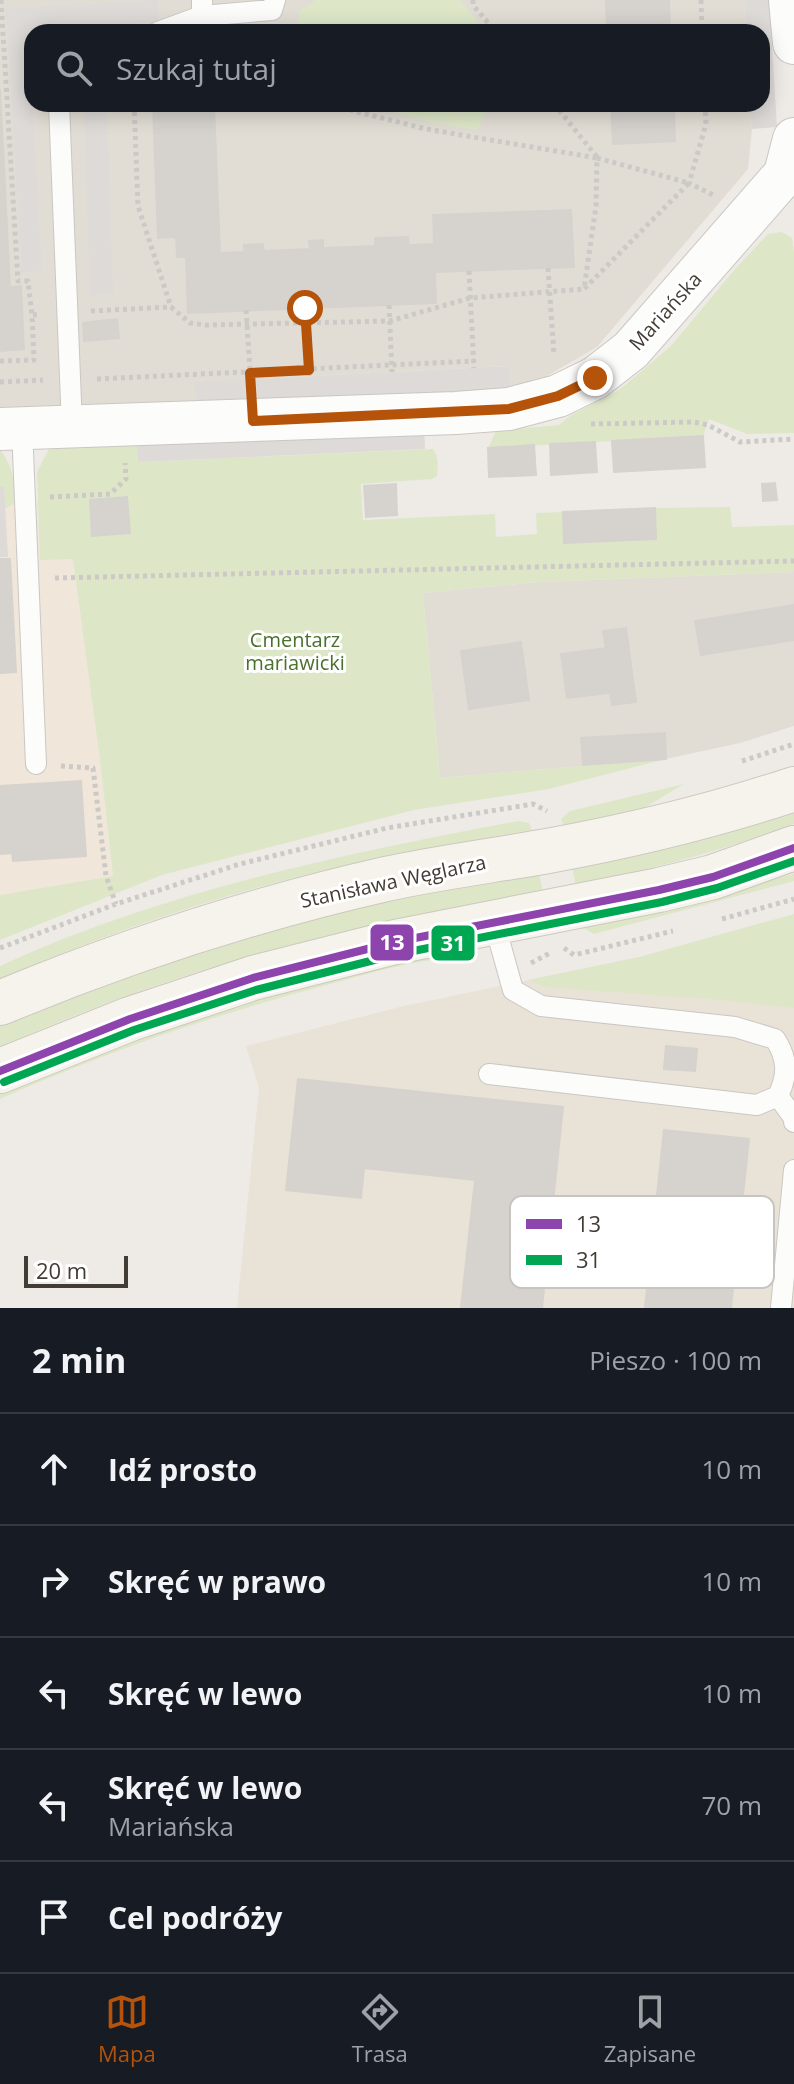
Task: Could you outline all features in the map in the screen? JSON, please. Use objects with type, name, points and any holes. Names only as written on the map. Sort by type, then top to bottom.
[{"type":"street","points":[[790,0],[794,43]]},
{"type":"street","name":"Mariańska","points":[[11,428],[509,409],[558,396],[595,378],[631,350],[791,169]]},
{"type":"street","name":"Stanisława Węglarza","points":[[0,1003],[147,947],[292,902],[389,878],[645,830],[794,789]]},
{"type":"street","points":[[0,1071],[102,1029],[210,991],[349,952],[713,877],[794,848]]},
{"type":"lane","points":[[173,24],[202,8],[272,10],[275,0]]},
{"type":"lane","points":[[59,112],[72,427]]},
{"type":"lane","points":[[11,428],[25,498],[36,764]]},
{"type":"lane","points":[[489,1074],[757,1105],[778,1096],[784,1084],[786,1055],[775,1039],[735,1027],[541,1006],[513,990],[494,922]]},
{"type":"lane","points":[[778,1096],[794,1122]]},
{"type":"lane","points":[[781,1308],[794,1170]]},
{"type":"path","points":[[0,361],[34,360],[28,281],[18,281],[1,0]]},
{"type":"path","points":[[473,0],[473,5],[489,24]]},
{"type":"path","points":[[701,0],[702,24]]},
{"type":"path","points":[[134,112],[138,206],[171,307],[190,323],[248,325],[390,321],[470,298],[584,289],[689,183],[706,124],[705,112]]},
{"type":"path","points":[[358,112],[426,129],[597,158],[689,183],[751,213]]},
{"type":"path","points":[[560,112],[597,158],[596,206],[584,289]]},
{"type":"path","points":[[0,382],[309,373],[474,364],[469,271]]},
{"type":"path","points":[[389,305],[392,369]]},
{"type":"path","points":[[32,315],[171,307]]},
{"type":"path","points":[[305,308],[309,373]]},
{"type":"path","points":[[246,310],[253,421]]},
{"type":"path","points":[[25,498],[110,494],[126,479],[123,426]]},
{"type":"path","points":[[28,579],[794,561]]},
{"type":"path","points":[[36,764],[93,768],[106,876],[116,904]]},
{"type":"path","points":[[0,948],[116,904],[240,864],[387,828],[533,804],[549,811]]},
{"type":"shaded area","points":[[0,0],[744,0],[746,24],[24,24],[24,112],[751,112],[752,129],[748,169],[597,347],[528,387],[510,389],[508,366],[258,379],[258,402],[245,402],[243,380],[196,405],[0,413]]},
{"type":"shaded area","points":[[157,0],[158,22],[24,24],[24,112],[33,112],[42,271],[21,272],[6,9]]},
{"type":"shaded area","points":[[744,0],[769,0],[777,127],[752,129],[751,112],[770,112],[770,24],[746,24]]},
{"type":"shaded area","points":[[84,112],[107,112],[113,294],[90,295]]},
{"type":"shaded area","points":[[509,366],[510,389],[258,402],[257,379]]},
{"type":"shaded area","points":[[244,380],[245,402],[196,405],[195,382]]},
{"type":"shaded area","points":[[424,424],[425,449],[138,462],[136,437]]},
{"type":"shaded area","points":[[0,487],[4,487],[8,509],[15,503],[38,502],[40,560],[73,558],[113,876],[0,895]]},
{"type":"shaded area","points":[[0,487],[4,487],[8,557],[0,557]]},
{"type":"shaded area","points":[[794,572],[794,726],[740,743],[666,759],[440,778],[423,593],[539,582]]},
{"type":"shaded area","points":[[639,957],[794,974],[794,1308],[237,1308],[259,1088],[246,1046],[404,1006]]},
{"type":"green space","points":[[316,0],[460,0],[480,24],[298,24],[300,11]]},
{"type":"green space","points":[[395,112],[485,112],[478,130],[434,123]]},
{"type":"green space","points":[[782,232],[792,238],[794,253],[794,433],[747,434],[709,419],[703,436],[488,448],[496,431],[559,425],[571,415],[618,391],[671,346],[768,234]]},
{"type":"green space","name":"Cmentarz mariawicki","points":[[136,437],[138,462],[433,449],[438,465],[437,476],[432,479],[361,484],[363,520],[495,514],[496,537],[537,534],[536,513],[563,512],[565,543],[656,539],[655,508],[730,507],[732,527],[794,525],[794,572],[539,582],[423,593],[440,778],[666,759],[549,789],[414,810],[162,875],[0,940],[0,895],[113,876],[73,559],[40,560],[37,472],[50,447]]},
{"type":"green space","points":[[0,449],[10,467],[15,489],[15,503],[5,509],[4,487],[0,487]]},
{"type":"green space","points":[[684,784],[644,808],[564,826],[561,819],[570,811]]},
{"type":"green space","points":[[794,810],[794,824],[767,834],[686,859],[576,887],[572,867]]},
{"type":"green space","points":[[518,821],[529,823],[532,830],[383,857],[236,893],[93,941],[0,979],[0,966],[125,916],[189,896],[320,862]]},
{"type":"green space","points":[[539,873],[543,893],[404,918],[267,952],[132,994],[0,1047],[0,1026],[174,958],[353,907]]},
{"type":"green space","points":[[794,874],[794,881],[594,934],[583,928]]},
{"type":"green space","points":[[794,914],[794,1008],[544,987],[529,980],[639,957]]},
{"type":"green space","points":[[461,950],[472,957],[397,967],[240,1010],[159,1036],[0,1099],[0,1094],[112,1048],[226,1008],[343,975]]},
{"type":"building","points":[[606,0],[669,0],[670,24],[607,24]]},
{"type":"building","points":[[0,89],[10,287],[0,288]]},
{"type":"building","points":[[153,112],[214,112],[220,253],[244,252],[244,245],[263,244],[264,251],[310,249],[309,241],[323,240],[323,248],[375,246],[375,238],[408,237],[409,245],[434,244],[433,215],[571,210],[574,267],[435,272],[436,303],[188,313],[186,257],[177,257],[176,237],[158,238]]},
{"type":"building","points":[[611,112],[674,112],[675,141],[613,144]]},
{"type":"building","points":[[21,286],[24,349],[0,351],[0,288]]},
{"type":"building","points":[[117,319],[119,338],[84,341],[83,323]]},
{"type":"building","points":[[703,436],[705,467],[614,472],[612,441]]},
{"type":"building","points":[[595,442],[597,472],[551,475],[550,444]]},
{"type":"building","points":[[534,445],[536,475],[489,477],[488,448]]},
{"type":"building","points":[[775,483],[777,500],[763,501],[762,484]]},
{"type":"building","points":[[396,484],[397,515],[366,517],[364,486]]},
{"type":"building","points":[[127,497],[130,533],[92,536],[90,500]]},
{"type":"building","points":[[655,508],[656,539],[564,543],[563,512]]},
{"type":"building","points":[[0,559],[10,559],[16,672],[0,673]]},
{"type":"building","points":[[794,605],[794,640],[701,655],[695,621]]},
{"type":"building","points":[[626,628],[636,702],[612,705],[610,693],[567,698],[561,654],[606,648],[603,631]]},
{"type":"building","points":[[521,642],[529,700],[469,709],[461,651]]},
{"type":"building","points":[[665,733],[666,759],[583,765],[581,738]]},
{"type":"building","points":[[81,781],[86,856],[13,861],[12,853],[0,854],[0,786]]},
{"type":"building","points":[[666,1046],[697,1049],[695,1071],[664,1069]]},
{"type":"building","points":[[298,1079],[563,1107],[554,1196],[510,1196],[510,1288],[544,1288],[542,1308],[461,1308],[475,1180],[364,1168],[361,1198],[286,1190]]},
{"type":"building","points":[[664,1130],[749,1139],[743,1196],[657,1196]]},
{"type":"building","points":[[647,1288],[733,1288],[731,1308],[645,1308]]},
{"type":"transit line","name":"13","points":[[0,1071],[130,1019],[253,978],[395,942],[659,890],[713,877],[794,848]]},
{"type":"transit line","name":"31","points":[[4,1082],[134,1030],[256,990],[398,954],[662,902],[717,888],[794,861]]},
{"type":"route","points":[[305,308],[309,370],[250,373],[253,421],[509,409],[558,396],[595,378]]}]
